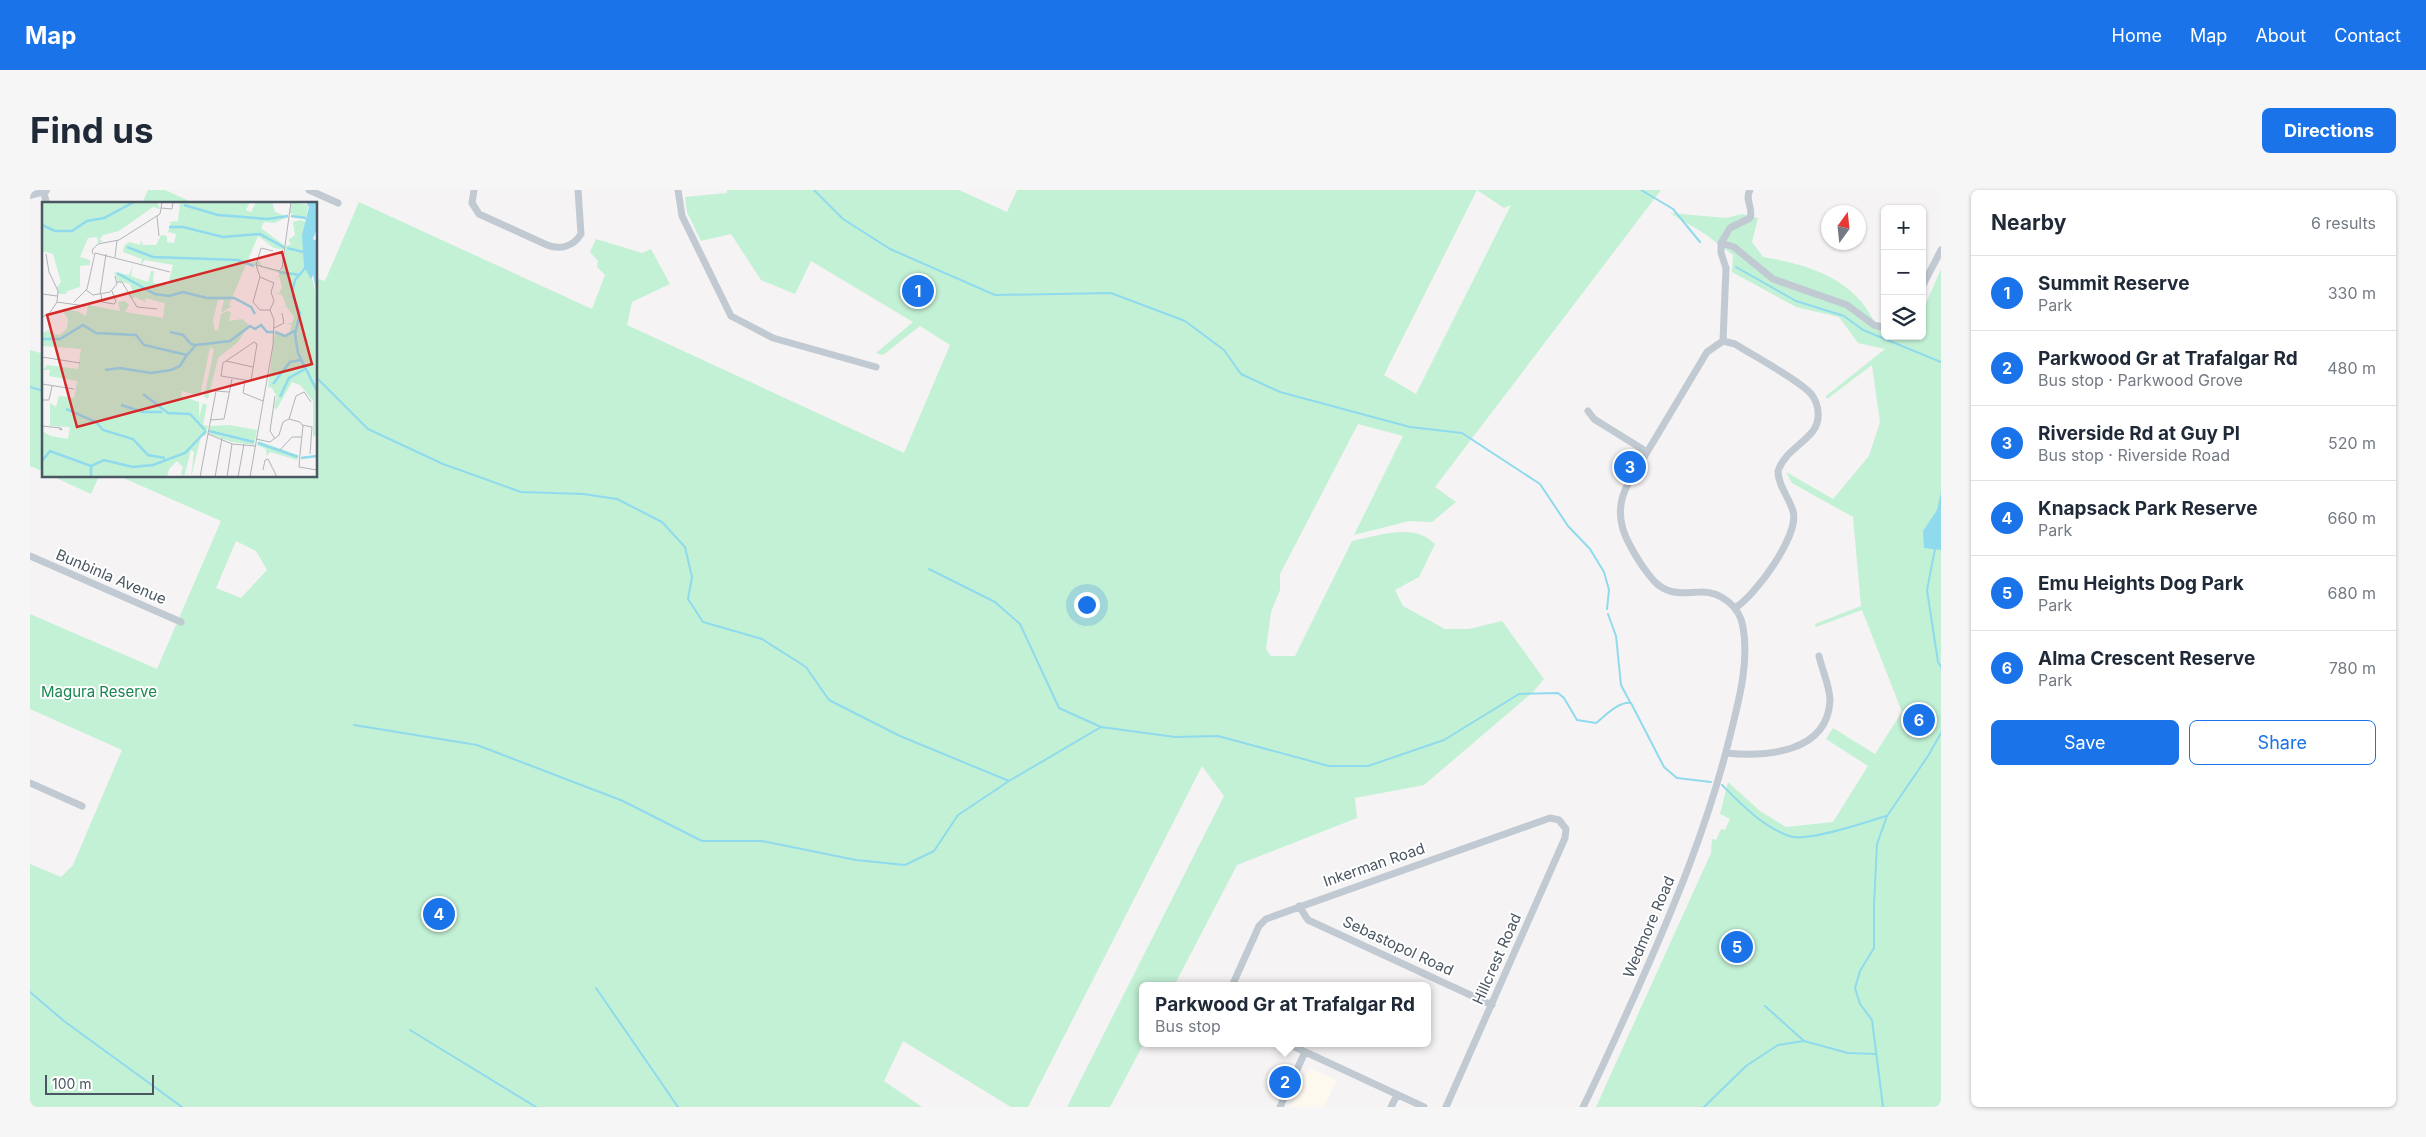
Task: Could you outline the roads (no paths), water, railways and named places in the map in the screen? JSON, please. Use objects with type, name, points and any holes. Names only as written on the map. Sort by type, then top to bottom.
[{"type":"street","points":[[30,194],[44,190]]},
{"type":"street","points":[[310,190],[338,203]]},
{"type":"street","points":[[474,190],[472,205],[478,214],[547,245],[558,247],[573,243],[581,234],[578,190]]},
{"type":"street","points":[[678,190],[682,216],[731,316],[773,338],[876,367]]},
{"type":"street","points":[[1723,341],[1726,268],[1721,254],[1721,243],[1730,228],[1750,218],[1752,212],[1747,197],[1750,190]]},
{"type":"street","points":[[1721,243],[1734,247],[1773,278],[1847,305],[1874,325],[1881,327]]},
{"type":"street","points":[[1926,279],[1941,250]]},
{"type":"street","points":[[1723,341],[1735,344],[1803,387],[1815,400],[1819,415],[1813,431],[1788,455],[1778,471],[1780,485],[1793,511],[1793,517],[1782,550],[1771,569],[1744,603],[1735,608],[1725,599],[1707,592],[1674,593],[1660,587],[1630,548],[1620,524],[1621,502],[1628,484],[1706,352],[1723,341]]},
{"type":"street","points":[[1588,411],[1594,419],[1647,452]]},
{"type":"street","name":"Bunbinla Avenue","points":[[30,556],[181,622]]},
{"type":"street","name":"Wedmore Road","points":[[1583,1107],[1658,943],[1685,877],[1726,754],[1743,677],[1744,630],[1735,608]]},
{"type":"street","points":[[1726,754],[1740,755],[1787,751],[1802,745],[1815,735],[1825,720],[1830,698],[1819,656]]},
{"type":"street","points":[[30,783],[82,806]]},
{"type":"street","name":"Inkerman Road","points":[[1234,982],[1262,922],[1299,906],[1550,818],[1562,822]]},
{"type":"street","name":"Hillcrest Road","points":[[1446,1107],[1565,838],[1566,829],[1562,822]]},
{"type":"street","name":"Sebastopol Road","points":[[1299,906],[1308,920],[1492,1005]]},
{"type":"street","points":[[1294,1047],[1424,1107]]},
{"type":"street","points":[[1280,1107],[1305,1052]]},
{"type":"street","points":[[1391,1107],[1397,1094]]},
{"type":"water","points":[[1941,492],[1941,550],[1924,548],[1923,531],[1937,510]]},
{"type":"waterway","points":[[814,190],[843,219],[890,249],[995,295],[1111,293],[1185,321],[1224,350],[1241,374],[1280,392],[1410,427],[1462,433],[1540,484],[1568,526],[1590,549],[1604,572],[1609,590],[1607,609]]},
{"type":"waterway","points":[[1641,190],[1673,209],[1700,242]]},
{"type":"waterway","points":[[1736,267],[1796,301],[1844,316],[1863,330],[1941,362]]},
{"type":"waterway","points":[[318,379],[368,429],[443,464],[521,492],[583,494],[617,499],[662,522],[685,547],[692,577],[688,599],[703,622],[762,639],[806,667],[829,700],[900,736],[1009,781],[1101,727],[1175,737],[1218,736],[1329,766],[1368,766],[1444,740],[1519,694],[1558,693],[1564,698],[1577,720],[1596,723],[1622,704],[1631,703],[1664,767],[1677,778],[1711,782]]},
{"type":"waterway","points":[[30,387],[42,390]]},
{"type":"waterway","points":[[1935,549],[1927,590],[1938,662],[1941,667]]},
{"type":"waterway","points":[[929,569],[995,602],[1020,624],[1059,708],[1101,727]]},
{"type":"waterway","points":[[1608,614],[1616,636],[1621,685],[1630,702]]},
{"type":"waterway","points":[[354,725],[477,745],[623,801],[702,841],[762,841],[856,860],[905,865],[934,851],[958,815],[1009,781]]},
{"type":"waterway","points":[[1883,1107],[1872,1020],[1860,1004],[1855,988],[1860,971],[1874,948],[1877,844],[1887,816],[1928,756],[1941,733]]},
{"type":"waterway","points":[[1722,785],[1761,821],[1789,836],[1809,837],[1886,816]]},
{"type":"waterway","points":[[596,988],[678,1107]]},
{"type":"waterway","points":[[30,992],[64,1021],[182,1107]]},
{"type":"waterway","points":[[1765,1006],[1804,1041]]},
{"type":"waterway","points":[[410,1030],[536,1107]]},
{"type":"waterway","points":[[1704,1107],[1746,1066],[1778,1045],[1804,1041],[1848,1053],[1876,1054]]},
{"type":"place","name":"Summit Reserve","points":[[918,291]]},
{"type":"place","name":"Riverside Rd at Guy Pl","points":[[1630,467]]},
{"type":"place","name":"Alma Crescent Reserve","points":[[1919,720]]},
{"type":"place","name":"Knapsack Park Reserve","points":[[439,914]]},
{"type":"place","name":"Emu Heights Dog Park","points":[[1737,947]]},
{"type":"place","name":"Parkwood Gr at Trafalgar Rd","points":[[1285,1082]]},
{"type":"park label","name":"Magura Reserve","points":[[99,692]]}]
